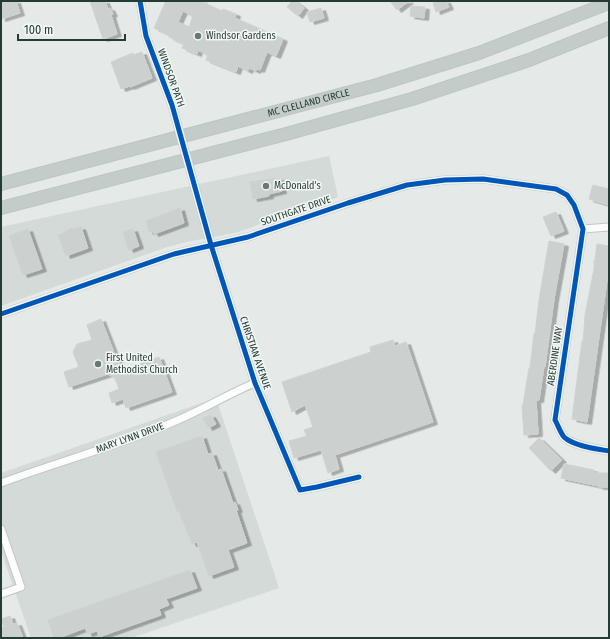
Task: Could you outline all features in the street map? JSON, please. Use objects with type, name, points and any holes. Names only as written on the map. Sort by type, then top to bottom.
[{"type":"highway","name":"MC CLELLAND CIRCLE","points":[[1,184],[343,95],[443,66],[609,3]]},
{"type":"highway","points":[[1,208],[323,124],[412,99],[522,62],[609,28]]},
{"type":"street","name":"WINDSOR PATH","points":[[140,2],[147,38],[172,105],[187,159]]},
{"type":"street","name":"CHRISTIAN AVENUE","points":[[187,159],[211,245],[255,383],[300,490],[360,477]]},
{"type":"street","name":"SOUTHGATE DRIVE","points":[[1,314],[174,254],[248,237],[348,203],[407,185],[445,180],[482,179],[556,188],[567,195],[574,205],[583,228]]},
{"type":"street","points":[[583,228],[609,227]]},
{"type":"street","name":"ABERDINE WAY","points":[[583,228],[555,420],[564,437],[573,442],[592,448],[609,451]]},
{"type":"street","name":"MARY LYNN DRIVE","points":[[1,482],[180,420],[237,390],[255,383]]},
{"type":"street","points":[[1,530],[21,587],[1,594]]},
{"type":"shaded area","points":[[329,156],[338,197],[235,233],[167,247],[1,306],[1,227]]},
{"type":"shaded area","points":[[216,398],[279,588],[131,638],[31,638],[1,551],[1,473]]},
{"type":"building","points":[[1,1],[16,1],[20,13],[1,19]]},
{"type":"building","points":[[90,1],[105,1],[108,9],[110,8],[113,14],[111,15],[117,34],[103,39]]},
{"type":"building","name":"Windsor Gardens","points":[[166,1],[203,1],[202,2],[222,11],[223,9],[236,14],[235,18],[283,39],[276,56],[267,52],[260,70],[257,69],[256,71],[249,68],[248,71],[238,66],[236,72],[206,60],[208,55],[198,50],[197,54],[182,48],[184,44],[169,37],[170,35],[154,28]],"holes":[[[183,11],[193,16],[189,27],[178,22]]]},
{"type":"building","points":[[292,1],[295,1],[304,8],[298,16],[287,7]]},
{"type":"building","points":[[390,1],[409,1],[397,10]]},
{"type":"building","points":[[435,1],[446,1],[449,7],[436,12],[433,3]]},
{"type":"building","points":[[411,6],[425,7],[424,18],[410,16]]},
{"type":"building","points":[[321,8],[324,18],[310,22],[307,12]]},
{"type":"building","points":[[142,52],[152,78],[121,89],[111,62],[133,53],[133,55]]},
{"type":"building","name":"McDonald's","points":[[279,178],[282,191],[269,194],[269,196],[253,199],[250,182]]},
{"type":"building","points":[[593,185],[609,189],[609,205],[589,199]]},
{"type":"building","points":[[180,208],[184,223],[154,234],[153,231],[149,232],[146,221]]},
{"type":"building","points":[[556,212],[564,231],[551,236],[543,217]]},
{"type":"building","points":[[81,227],[88,248],[66,256],[58,235],[73,228]]},
{"type":"building","points":[[28,229],[42,269],[23,275],[9,236]]},
{"type":"building","points":[[133,229],[139,246],[129,250],[123,232]]},
{"type":"building","points":[[549,241],[564,244],[554,299],[545,367],[544,366],[539,400],[536,400],[538,434],[524,435],[522,405],[530,368]]},
{"type":"building","points":[[597,244],[609,246],[609,266],[587,422],[572,419],[583,341],[585,315],[594,269]]},
{"type":"building","name":"First United Methodist Church","points":[[101,319],[122,370],[159,357],[172,392],[126,408],[123,399],[112,403],[109,393],[119,389],[115,378],[108,374],[69,387],[64,372],[79,367],[73,352],[77,344],[92,340],[87,325]]},
{"type":"building","points":[[393,340],[395,346],[406,342],[433,422],[335,455],[339,469],[328,473],[321,450],[294,458],[289,441],[307,436],[304,430],[313,427],[305,405],[292,412],[282,382],[371,352],[370,347]]},
{"type":"building","points":[[211,415],[216,424],[208,428],[203,418]]},
{"type":"building","points":[[202,436],[208,454],[212,453],[218,470],[221,469],[233,503],[235,502],[238,510],[236,510],[247,543],[228,550],[234,567],[209,576],[197,542],[192,544],[179,511],[177,511],[156,452]]},
{"type":"building","points":[[539,438],[562,460],[551,471],[529,448]]},
{"type":"building","points":[[564,464],[594,470],[593,473],[609,473],[609,487],[599,487],[561,478]]},
{"type":"building","points":[[190,570],[197,588],[166,599],[169,605],[159,609],[161,615],[99,637],[97,631],[88,634],[85,628],[59,638],[54,638],[48,620]]},
{"type":"building","points":[[10,616],[13,624],[17,623],[23,638],[1,638],[1,628],[4,627],[1,619]]},
{"type":"cycle path","points":[[140,1],[146,36],[172,105],[211,245],[255,383],[300,490],[359,477]]},
{"type":"cycle path","points":[[1,314],[174,254],[248,237],[348,203],[407,185],[445,180],[483,179],[556,189],[567,195],[574,205],[583,229],[555,420],[564,437],[573,443],[585,447],[609,451]]},
{"type":"place","name":"Windsor Gardens","points":[[198,36]]},
{"type":"place","name":"McDonald's","points":[[266,186]]},
{"type":"place","name":"First United Methodist Church","points":[[98,364]]}]
